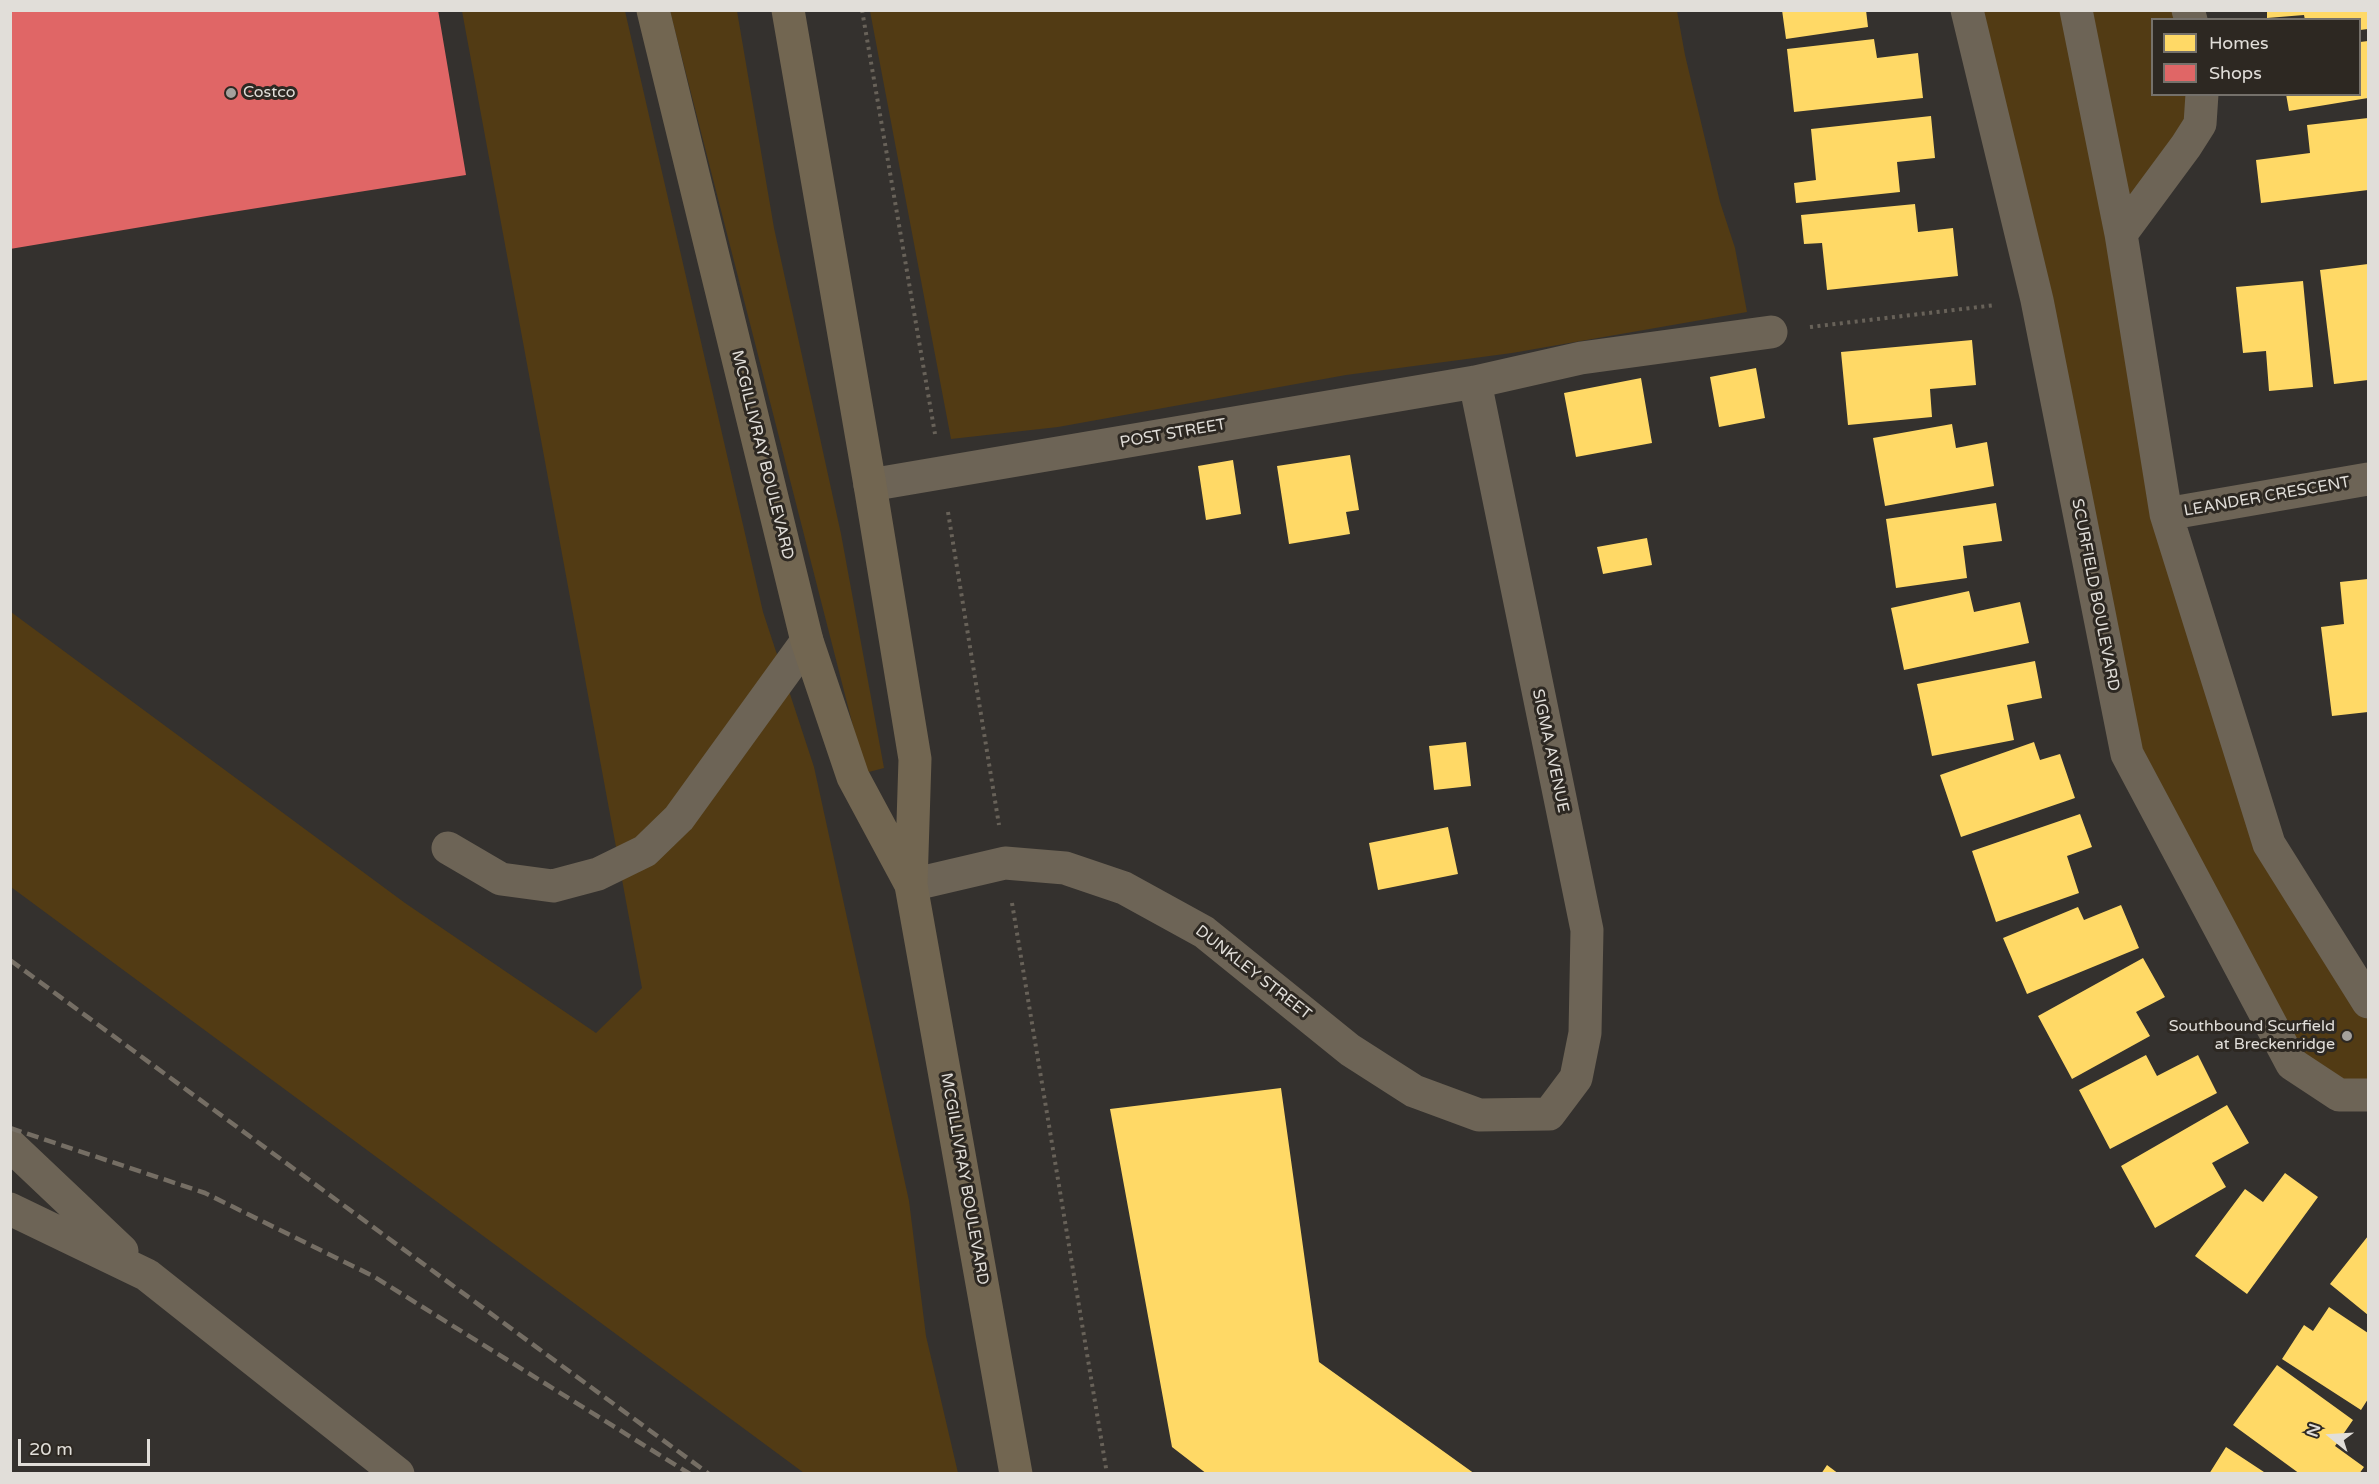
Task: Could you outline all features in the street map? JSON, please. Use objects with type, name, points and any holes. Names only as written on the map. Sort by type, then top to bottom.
[{"type":"main road","name":"MCGILLIVRAY BOULEVARD","points":[[653,10],[807,641],[853,777],[911,885]]},
{"type":"main road","name":"MCGILLIVRAY BOULEVARD","points":[[788,10],[915,759],[911,885],[1016,1473]]},
{"type":"street","name":"SCURFIELD BOULEVARD","points":[[1967,10],[2037,300],[2127,754],[2292,1064],[2339,1095],[2368,1095]]},
{"type":"street","points":[[2076,10],[2121,234],[2166,514],[2269,844],[2368,1002]]},
{"type":"street","points":[[2121,234],[2200,124],[2202,96]]},
{"type":"street","name":"POST STREET","points":[[870,484],[1475,382],[1581,358],[1771,332]]},
{"type":"street","name":"SIGMA AVENUE","points":[[1475,382],[1587,930],[1585,1033],[1576,1078],[1549,1114]]},
{"type":"street","name":"LEANDER CRESCENT","points":[[2166,514],[2368,479]]},
{"type":"street","points":[[448,848],[501,879],[553,886],[598,874],[645,851],[679,818],[807,641]]},
{"type":"street","name":"DUNKLEY STREET","points":[[911,885],[1005,863],[1065,868],[1124,888],[1204,932],[1350,1050],[1414,1092],[1479,1115],[1549,1114]]},
{"type":"street","points":[[10,1145],[147,1275],[398,1473]]},
{"type":"street","points":[[10,1209],[147,1275]]},
{"type":"path","points":[[862,10],[942,473],[1107,1473]]},
{"type":"path","points":[[1771,332],[2037,300]]},
{"type":"shaded area","points":[[462,11],[625,11],[763,612],[814,767],[909,1201],[926,1336],[958,1473],[804,1473],[11,887],[11,612],[405,903],[596,1033],[642,988]]},
{"type":"shaded area","points":[[670,11],[737,11],[774,228],[841,534],[884,768],[865,773]]},
{"type":"shaded area","points":[[870,11],[1677,11],[1685,55],[1720,202],[1735,248],[1747,312],[1512,353],[1346,375],[1058,427],[951,439]]},
{"type":"shaded area","points":[[1967,11],[2188,11],[2191,18],[2151,18],[2151,96],[2201,96],[2121,234],[2166,514],[2269,844],[2368,1002],[2368,1095],[2292,1064],[2127,754]]},
{"type":"building: Homes","points":[[1782,10],[1866,10],[1868,27],[1786,39]]},
{"type":"building: Homes","points":[[2267,10],[2368,10],[2368,29],[2361,30],[2361,18],[2305,18],[2304,15],[2267,18]]},
{"type":"building: Homes","points":[[1874,39],[1877,58],[1918,53],[1923,98],[1794,112],[1787,49]]},
{"type":"building: Homes","points":[[2368,41],[2368,98],[2289,111],[2286,96],[2361,96],[2361,42]]},
{"type":"building: Homes","points":[[1931,116],[1935,158],[1897,162],[1900,192],[1796,203],[1794,183],[1816,180],[1811,129]]},
{"type":"building: Homes","points":[[2368,118],[2368,190],[2261,203],[2256,160],[2310,153],[2307,125]]},
{"type":"building: Homes","points":[[1915,204],[1918,232],[1953,228],[1958,276],[1827,290],[1822,243],[1804,244],[1801,215]]},
{"type":"building: Homes","points":[[2368,264],[2368,380],[2334,384],[2320,270]]},
{"type":"building: Homes","points":[[2303,281],[2313,387],[2269,391],[2266,351],[2243,353],[2236,287]]},
{"type":"building: Homes","points":[[1972,340],[1976,385],[1930,389],[1932,417],[1848,425],[1841,352]]},
{"type":"building: Homes","points":[[1756,368],[1765,418],[1719,427],[1710,377]]},
{"type":"building: Homes","points":[[1641,378],[1652,443],[1576,457],[1564,393]]},
{"type":"building: Homes","points":[[1952,424],[1956,448],[1987,442],[1994,486],[1885,506],[1873,438]]},
{"type":"building: Homes","points":[[1350,455],[1359,510],[1346,512],[1350,534],[1289,544],[1277,466]]},
{"type":"building: Homes","points":[[1233,460],[1241,514],[1206,520],[1198,466]]},
{"type":"building: Homes","points":[[1996,503],[2002,541],[1963,546],[1967,578],[1896,588],[1886,519]]},
{"type":"building: Homes","points":[[1647,538],[1652,565],[1603,574],[1597,547]]},
{"type":"building: Homes","points":[[2368,579],[2368,712],[2332,716],[2321,627],[2344,624],[2340,582]]},
{"type":"building: Homes","points":[[1969,591],[1974,612],[2020,602],[2029,643],[1904,670],[1891,608]]},
{"type":"building: Homes","points":[[2035,661],[2042,698],[2007,705],[2014,740],[1932,756],[1917,684]]},
{"type":"building: Homes","points":[[1466,742],[1471,786],[1434,790],[1429,746]]},
{"type":"building: Homes","points":[[2034,742],[2040,760],[2060,754],[2075,798],[1961,837],[1940,775]]},
{"type":"building: Homes","points":[[2080,814],[2092,847],[2067,856],[2079,893],[1996,922],[1972,851]]},
{"type":"building: Homes","points":[[1448,827],[1458,874],[1378,890],[1369,843]]},
{"type":"building: Homes","points":[[2121,905],[2139,948],[2027,994],[2003,938],[2078,907],[2084,920]]},
{"type":"building: Homes","points":[[2143,958],[2165,997],[2136,1012],[2150,1036],[2072,1079],[2038,1016]]},
{"type":"building: Homes","points":[[2146,1055],[2157,1076],[2198,1055],[2217,1093],[2110,1149],[2079,1090]]},
{"type":"building: Homes","points":[[1281,1088],[1319,1362],[1475,1474],[1207,1474],[1172,1447],[1110,1109]]},
{"type":"building: Homes","points":[[2227,1105],[2249,1143],[2212,1163],[2226,1187],[2155,1228],[2121,1166]]},
{"type":"building: Homes","points":[[2285,1173],[2318,1197],[2247,1294],[2195,1256],[2245,1189],[2263,1202]]},
{"type":"building: Homes","points":[[2368,1236],[2368,1315],[2330,1284]]},
{"type":"building: Homes","points":[[2329,1307],[2368,1333],[2368,1399],[2361,1410],[2282,1359],[2304,1325],[2313,1331]]},
{"type":"building: Homes","points":[[2277,1365],[2353,1420],[2335,1446],[2364,1467],[2359,1474],[2300,1474],[2233,1425]]},
{"type":"building: Homes","points":[[2226,1447],[2267,1474],[2209,1474]]},
{"type":"building: Homes","points":[[1827,1465],[1839,1474],[1821,1474]]},
{"type":"building: Shops","name":"Costco","points":[[10,10],[438,10],[466,175],[10,249]]},
{"type":"railway","points":[[10,960],[709,1474]]},
{"type":"railway","points":[[10,1128],[205,1193],[373,1276],[690,1474]]},
{"type":"place","name":"Costco","points":[[231,93]]},
{"type":"place","name":"Southbound Scurfield at Breckenridge","points":[[2347,1036]]}]
